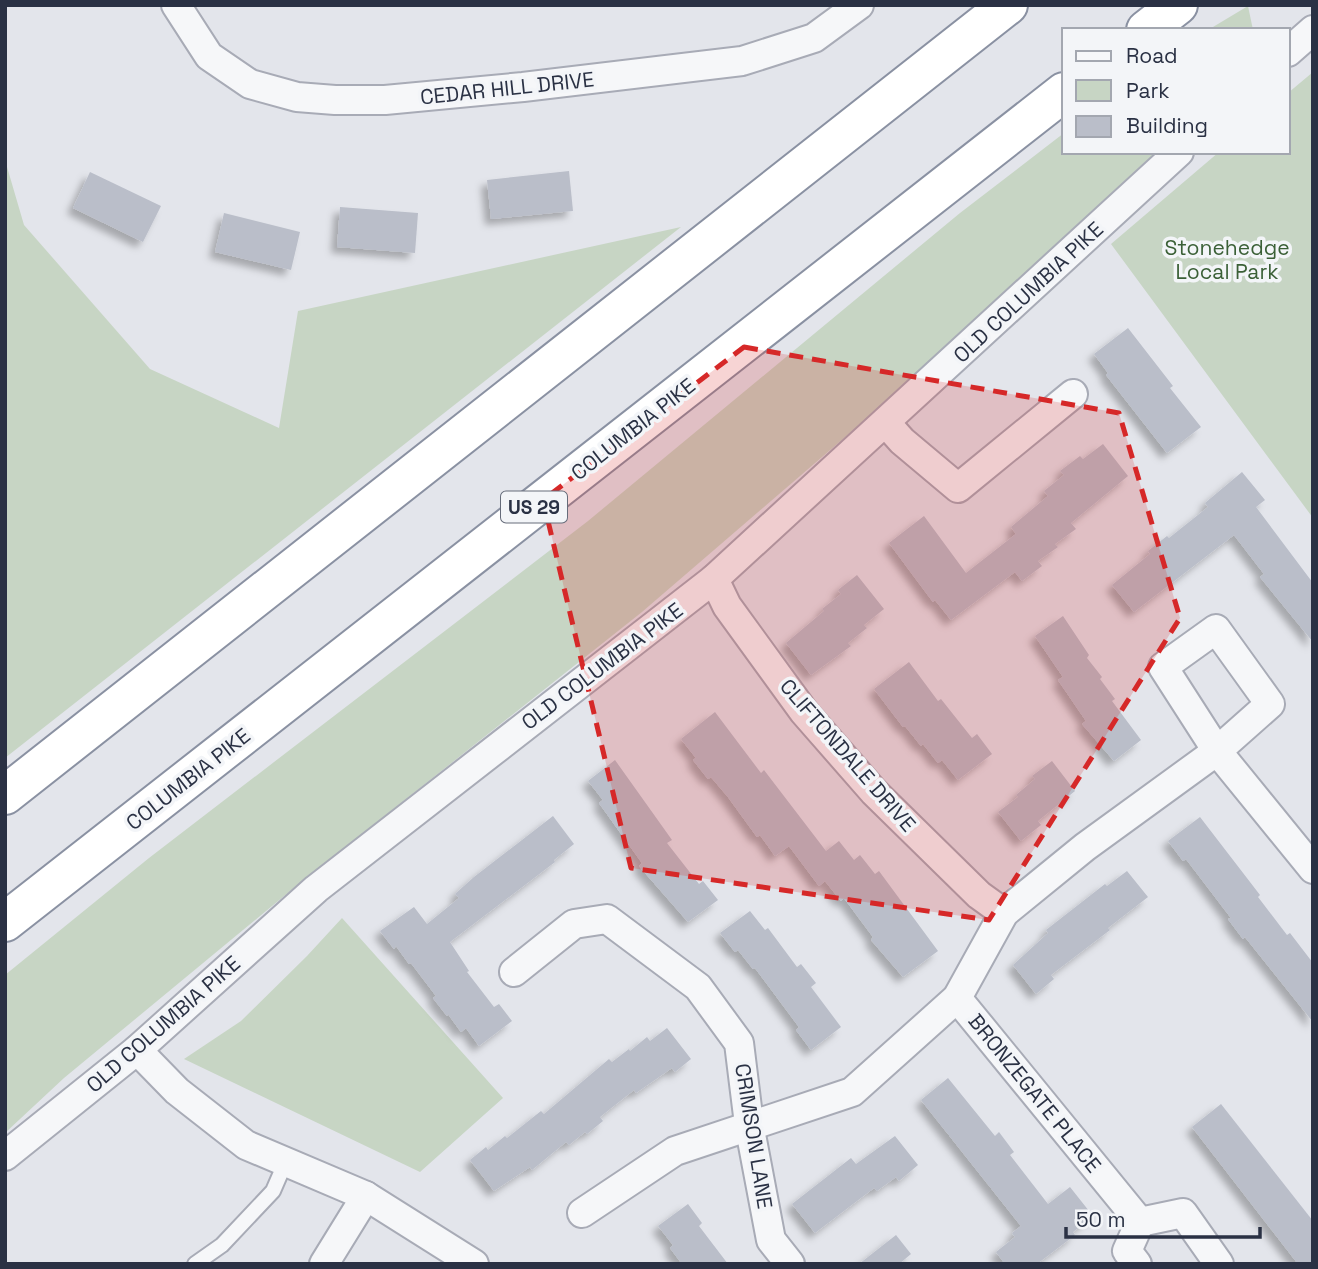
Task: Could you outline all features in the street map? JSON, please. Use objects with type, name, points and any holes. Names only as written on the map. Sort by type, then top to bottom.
[{"type":"highway","points":[[5,795],[1008,5]]},
{"type":"highway","points":[[1149,28],[1178,5]]},
{"type":"highway","name":"COLUMBIA PIKE","points":[[5,922],[1062,94]]},
{"type":"street","name":"CEDAR HILL DRIVE","points":[[176,5],[209,56],[250,84],[297,97],[335,100],[385,100],[496,90],[742,61],[814,38],[859,5]]},
{"type":"street","points":[[1290,50],[1313,30]]},
{"type":"street","name":"OLD COLUMBIA PIKE","points":[[5,1156],[137,1050],[316,888],[714,579],[1177,154]]},
{"type":"street","points":[[886,423],[902,441],[958,488],[1073,394]]},
{"type":"street","name":"CLIFTONDALE DRIVE","points":[[714,579],[727,606],[804,712],[874,792],[979,895],[1004,913]]},
{"type":"street","points":[[582,1213],[675,1151],[749,1124],[852,1092],[957,998],[1004,913],[1085,847],[1217,751],[1313,869]]},
{"type":"street","name":"CRIMSON LANE","points":[[514,972],[574,924],[607,919],[698,987],[739,1043],[749,1124],[771,1240],[790,1264]]},
{"type":"street","name":"BRONZEGATE PLACE","points":[[957,998],[1140,1222]]},
{"type":"street","points":[[137,1050],[177,1091],[246,1145],[366,1196],[474,1264]]},
{"type":"street","points":[[324,1264],[366,1196]]},
{"type":"street","points":[[1137,1264],[1127,1251],[1140,1222],[1183,1213],[1219,1264]]},
{"type":"lane","points":[[195,1264],[222,1245],[273,1191],[286,1161]]},
{"type":"highlighted area","points":[[744,347],[1119,413],[1180,618],[989,920],[631,868],[543,500]]},
{"type":"green space","points":[[1248,6],[1253,28],[1211,28]]},
{"type":"green space","name":"Stonehedge Local Park","points":[[1313,72],[1313,518],[1111,244],[1217,154],[1290,154],[1290,91]]},
{"type":"green space","points":[[1062,135],[1062,154],[1154,154],[865,420],[642,612],[295,887],[64,1078],[5,1133],[5,975],[149,858],[588,521],[960,213]]},
{"type":"green space","points":[[5,160],[24,225],[150,369],[279,428],[298,311],[681,227],[5,758]]},
{"type":"green space","points":[[342,918],[503,1098],[420,1172],[184,1059],[241,1021]]},
{"type":"building","points":[[569,171],[573,211],[491,219],[487,180]]},
{"type":"building","points":[[90,172],[161,206],[143,242],[73,208]]},
{"type":"building","points":[[340,207],[418,213],[415,253],[337,247]]},
{"type":"building","points":[[224,213],[300,232],[291,270],[215,252]]},
{"type":"building","points":[[1128,328],[1201,427],[1167,453],[1106,375],[1108,373],[1094,354]]},
{"type":"building","points":[[1103,444],[1128,476],[1071,523],[1076,529],[1055,544],[1058,547],[1038,561],[1042,566],[1022,581],[1015,572],[951,620],[935,600],[933,602],[889,543],[924,516],[966,573],[1016,534],[1011,527],[1048,496],[1044,491],[1064,475],[1060,471]]},
{"type":"building","points":[[1242,472],[1265,500],[1256,507],[1313,583],[1313,642],[1260,577],[1264,574],[1234,535],[1134,612],[1112,585],[1150,554],[1148,551],[1208,507],[1205,503]]},
{"type":"building","points":[[857,575],[884,609],[864,625],[867,628],[848,643],[851,646],[811,675],[786,643],[824,611],[822,609],[841,594],[838,590]]},
{"type":"building","points":[[1063,616],[1115,699],[1112,701],[1141,740],[1114,761],[1082,724],[1086,721],[1058,680],[1063,677],[1035,636]]},
{"type":"building","points":[[909,662],[938,701],[941,699],[972,738],[977,734],[992,754],[958,780],[942,760],[938,763],[923,744],[921,746],[905,726],[903,727],[874,689]]},
{"type":"building","points":[[715,712],[761,773],[764,770],[826,851],[839,841],[854,860],[860,855],[875,874],[879,871],[938,951],[903,977],[871,940],[873,937],[844,898],[841,901],[825,881],[819,886],[789,846],[775,856],[760,835],[757,837],[728,797],[711,777],[708,779],[693,760],[696,758],[681,739]]},
{"type":"building","points":[[615,760],[672,840],[667,843],[699,884],[703,881],[718,900],[688,922],[639,866],[642,863],[599,803],[603,800],[588,781]]},
{"type":"building","points":[[1052,761],[1075,791],[1038,821],[1041,825],[1021,841],[998,812],[1018,797],[1016,795],[1035,779],[1032,776]]},
{"type":"building","points":[[553,816],[574,844],[554,860],[555,862],[450,942],[469,971],[467,972],[494,1007],[499,1004],[512,1021],[479,1046],[466,1028],[461,1032],[448,1014],[447,1016],[433,998],[436,996],[411,963],[409,964],[396,946],[394,949],[380,931],[414,907],[427,924],[459,898],[455,894],[474,877]]},
{"type":"building","points":[[1200,817],[1287,935],[1290,933],[1313,963],[1313,1022],[1245,937],[1243,939],[1228,919],[1231,918],[1186,859],[1183,861],[1168,841]]},
{"type":"building","points":[[1127,871],[1148,897],[1051,975],[1054,979],[1036,994],[1013,965],[1048,933],[1046,930],[1105,884],[1107,886]]},
{"type":"building","points":[[750,911],[765,930],[768,928],[797,967],[801,964],[816,983],[811,987],[841,1027],[811,1050],[796,1030],[799,1027],[755,968],[753,969],[738,950],[735,952],[720,933]]},
{"type":"building","points":[[667,1028],[691,1059],[675,1072],[672,1068],[636,1093],[634,1090],[600,1117],[603,1121],[587,1134],[585,1132],[569,1145],[566,1142],[532,1170],[530,1167],[494,1191],[470,1160],[486,1147],[488,1150],[505,1136],[507,1138],[541,1111],[544,1114],[609,1059],[612,1062],[647,1037],[650,1041]]},
{"type":"building","points":[[948,1078],[995,1136],[999,1132],[1014,1152],[1010,1155],[1048,1204],[1070,1187],[1093,1216],[1073,1232],[1075,1235],[1037,1264],[1005,1264],[996,1252],[1015,1237],[1012,1233],[1021,1226],[921,1100]]},
{"type":"building","points":[[1221,1104],[1313,1221],[1313,1264],[1298,1264],[1192,1127]]},
{"type":"building","points":[[895,1136],[918,1165],[899,1181],[896,1177],[877,1191],[874,1188],[815,1233],[792,1204],[851,1158],[856,1164]]},
{"type":"building","points":[[688,1204],[702,1223],[699,1226],[728,1264],[682,1264],[670,1248],[673,1245],[658,1226]]},
{"type":"building","points":[[896,1235],[911,1254],[899,1264],[859,1264]]}]
